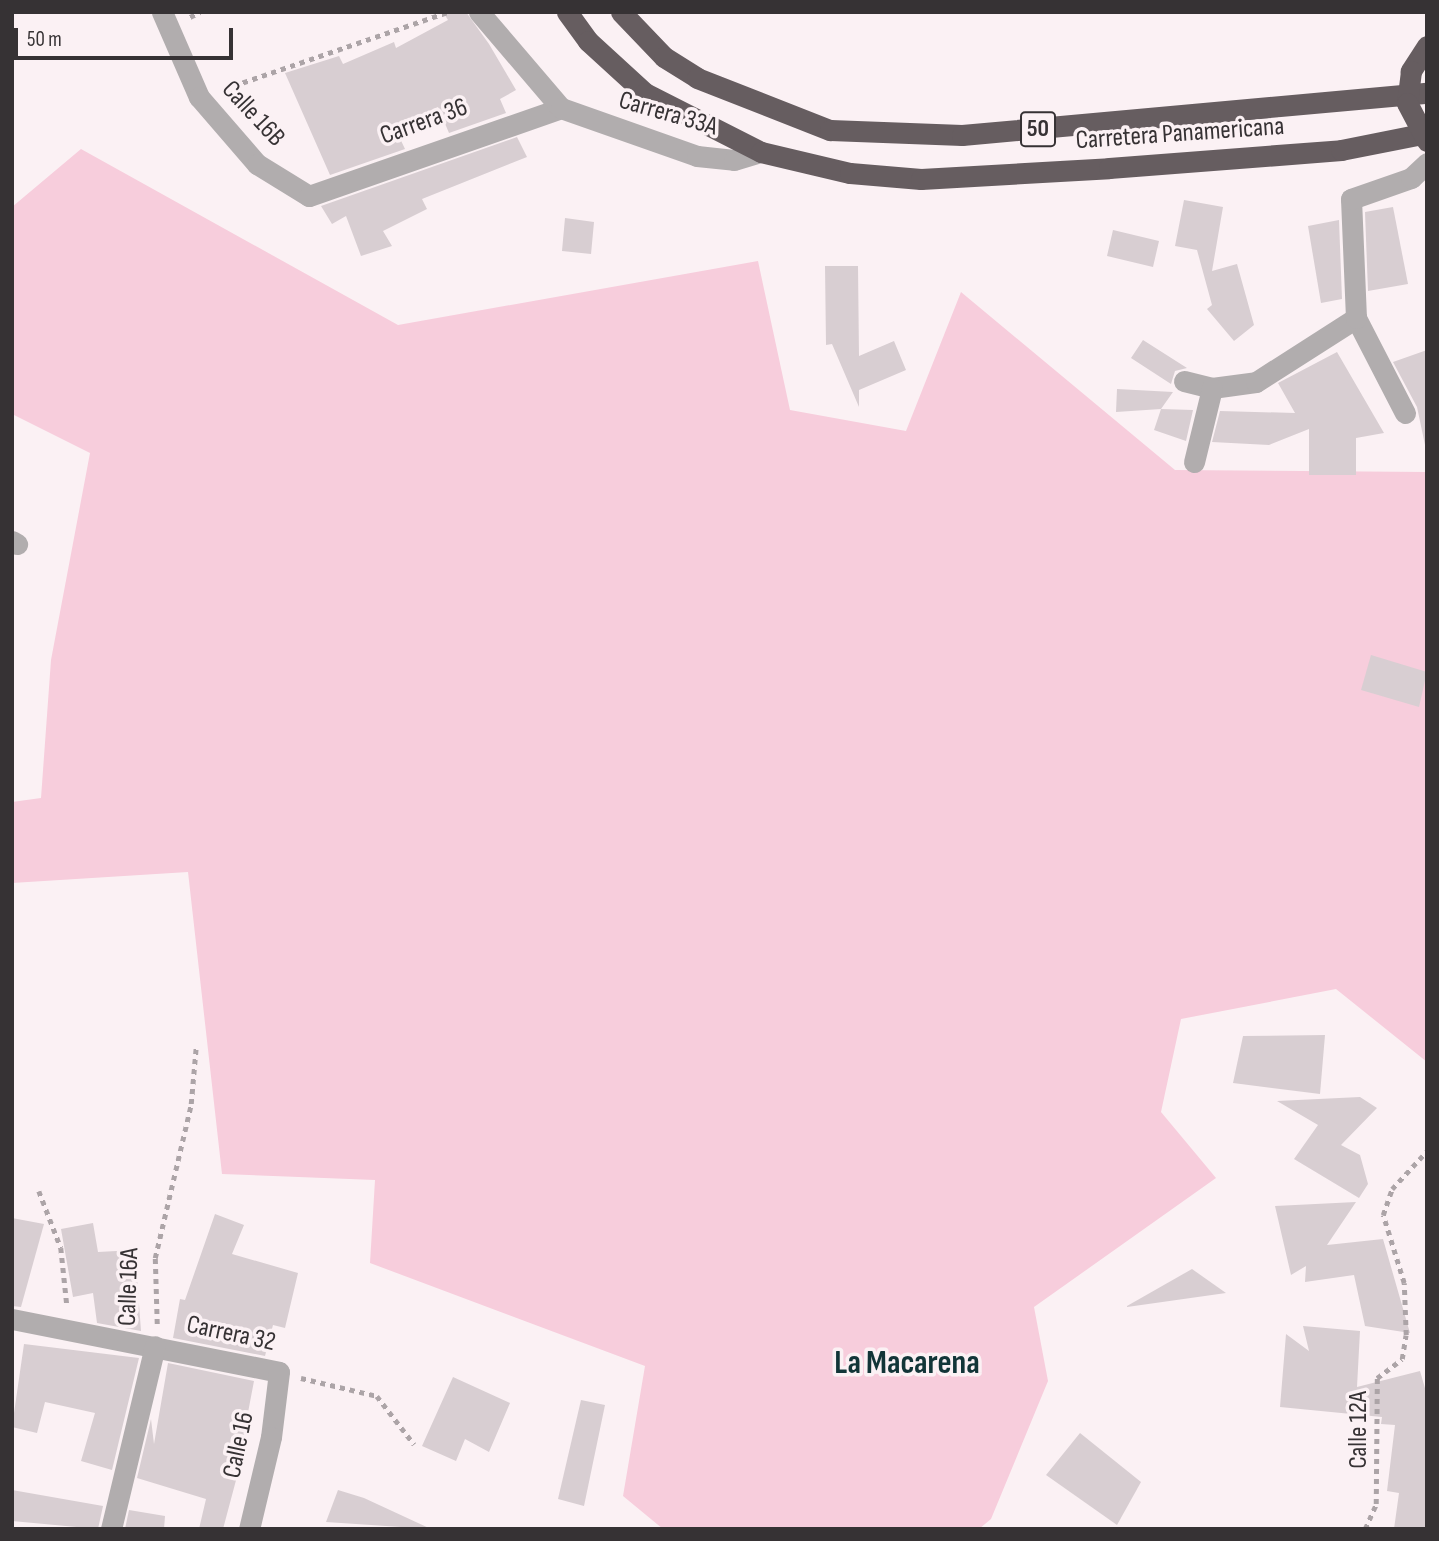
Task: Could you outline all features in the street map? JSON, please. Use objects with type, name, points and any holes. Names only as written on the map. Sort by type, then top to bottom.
[{"type":"highway","name":"Carretera Panamericana","points":[[567,12],[588,41],[645,93],[761,152],[850,173],[921,179],[1341,149],[1427,133]]},
{"type":"highway","name":"Carretera Panamericana","points":[[621,12],[664,57],[697,78],[830,130],[961,135],[1427,93]]},
{"type":"highway","points":[[1427,46],[1411,71],[1407,103],[1427,141]]},
{"type":"street","name":"Calle 16B","points":[[162,12],[199,97],[257,164],[309,196]]},
{"type":"street","points":[[479,12],[561,108]]},
{"type":"street","name":"Carrera 33A","points":[[561,108],[697,156],[734,160],[761,152]]},
{"type":"street","name":"Carrera 36","points":[[309,196],[561,108]]},
{"type":"street","points":[[1405,413],[1356,318],[1351,199],[1411,178],[1427,163]]},
{"type":"street","points":[[1184,380],[1212,388],[1256,382],[1281,370],[1356,318]]},
{"type":"street","points":[[1194,461],[1212,388]]},
{"type":"street","name":"Carrera 32","points":[[12,1319],[279,1372]]},
{"type":"street","name":"Calle 16A","points":[[111,1529],[155,1346]]},
{"type":"street","name":"Calle 16","points":[[248,1529],[271,1437],[279,1372]]},
{"type":"path","points":[[199,97],[448,12]]},
{"type":"path","name":"Calle 16A","points":[[155,1346],[160,1300],[155,1258],[191,1104],[196,1047]]},
{"type":"path","name":"Calle 12A","points":[[1365,1529],[1376,1504],[1377,1378],[1402,1359],[1406,1335],[1404,1283],[1383,1215],[1392,1189],[1427,1150]]},
{"type":"path","points":[[39,1191],[61,1248],[67,1330]]},
{"type":"path","name":"Carrera 32","points":[[279,1372],[377,1396],[414,1444]]},
{"type":"shaded area","points":[[81,149],[398,325],[758,261],[790,410],[906,431],[961,292],[1175,470],[1427,472],[1427,1062],[1336,989],[1181,1019],[1161,1112],[1216,1178],[1034,1307],[1048,1381],[991,1519],[979,1529],[663,1529],[623,1496],[645,1366],[370,1263],[375,1180],[222,1174],[188,872],[12,883],[12,802],[41,798],[51,660],[90,453],[12,414],[12,207]]},
{"type":"building","points":[[443,12],[466,12],[489,44],[516,90],[500,99],[506,113],[449,133],[438,107],[396,130],[405,149],[330,175],[285,73],[339,56],[343,64],[394,42],[396,48],[448,20]]},
{"type":"building","points":[[517,137],[527,157],[422,199],[427,209],[383,231],[392,246],[361,256],[346,216],[332,224],[321,206]]},
{"type":"building","points":[[1184,200],[1223,207],[1212,271],[1237,264],[1254,325],[1234,341],[1207,309],[1212,305],[1197,250],[1175,246]]},
{"type":"building","points":[[1393,207],[1408,284],[1368,291],[1365,212]]},
{"type":"building","points":[[565,218],[594,222],[591,254],[562,251]]},
{"type":"building","points":[[1339,220],[1342,299],[1321,303],[1308,226]]},
{"type":"building","points":[[1113,230],[1159,241],[1153,267],[1107,256]]},
{"type":"building","points":[[825,266],[858,266],[859,356],[894,341],[906,370],[859,390],[859,407],[832,344],[826,345]]},
{"type":"building","points":[[1143,340],[1187,368],[1175,371],[1171,384],[1131,358]]},
{"type":"building","points":[[1427,350],[1425,445],[1417,407],[1393,362]]},
{"type":"building","points":[[1337,352],[1384,433],[1356,438],[1356,475],[1309,475],[1309,429],[1269,445],[1212,442],[1220,411],[1295,413],[1278,383]]},
{"type":"building","points":[[1117,389],[1173,392],[1161,409],[1116,412]]},
{"type":"building","points":[[1161,409],[1193,410],[1186,441],[1154,430]]},
{"type":"building","points":[[1371,655],[1427,672],[1419,707],[1361,690]]},
{"type":"building","points":[[1325,1035],[1320,1094],[1233,1083],[1243,1036]]},
{"type":"building","points":[[1360,1097],[1377,1108],[1341,1145],[1360,1155],[1368,1184],[1359,1198],[1294,1159],[1318,1125],[1277,1101]]},
{"type":"building","points":[[1356,1202],[1327,1245],[1383,1239],[1410,1333],[1365,1326],[1354,1275],[1305,1282],[1306,1266],[1291,1275],[1275,1206]]},
{"type":"building","points":[[215,1214],[244,1225],[232,1254],[298,1273],[285,1328],[273,1325],[265,1356],[173,1338],[180,1299],[185,1300]]},
{"type":"building","points":[[12,1218],[44,1224],[21,1307],[12,1306]]},
{"type":"building","points":[[93,1223],[98,1252],[135,1250],[141,1331],[97,1323],[93,1293],[73,1297],[61,1229]]},
{"type":"building","points":[[1192,1269],[1226,1293],[1127,1307],[1127,1306]]},
{"type":"building","points":[[1303,1326],[1360,1331],[1357,1387],[1420,1371],[1427,1395],[1427,1529],[1394,1529],[1399,1493],[1387,1491],[1395,1425],[1381,1424],[1382,1417],[1280,1407],[1286,1334],[1309,1351]]},
{"type":"building","points":[[24,1344],[139,1358],[112,1470],[81,1461],[95,1413],[45,1402],[37,1433],[12,1427]]},
{"type":"building","points":[[168,1363],[254,1381],[246,1423],[251,1424],[223,1529],[199,1529],[206,1499],[137,1478],[151,1419],[154,1444]]},
{"type":"building","points":[[453,1377],[510,1403],[489,1452],[465,1439],[456,1461],[422,1446]]},
{"type":"building","points":[[581,1400],[605,1405],[584,1506],[558,1499]]},
{"type":"building","points":[[1080,1433],[1141,1482],[1117,1525],[1046,1475]]},
{"type":"building","points":[[12,1490],[103,1506],[98,1529],[12,1521]]},
{"type":"building","points":[[338,1490],[364,1498],[431,1529],[326,1522]]},
{"type":"building","points":[[129,1510],[165,1516],[164,1529],[125,1529]]},
{"type":"district","name":"La Macarena","points":[[907,1364]]}]
